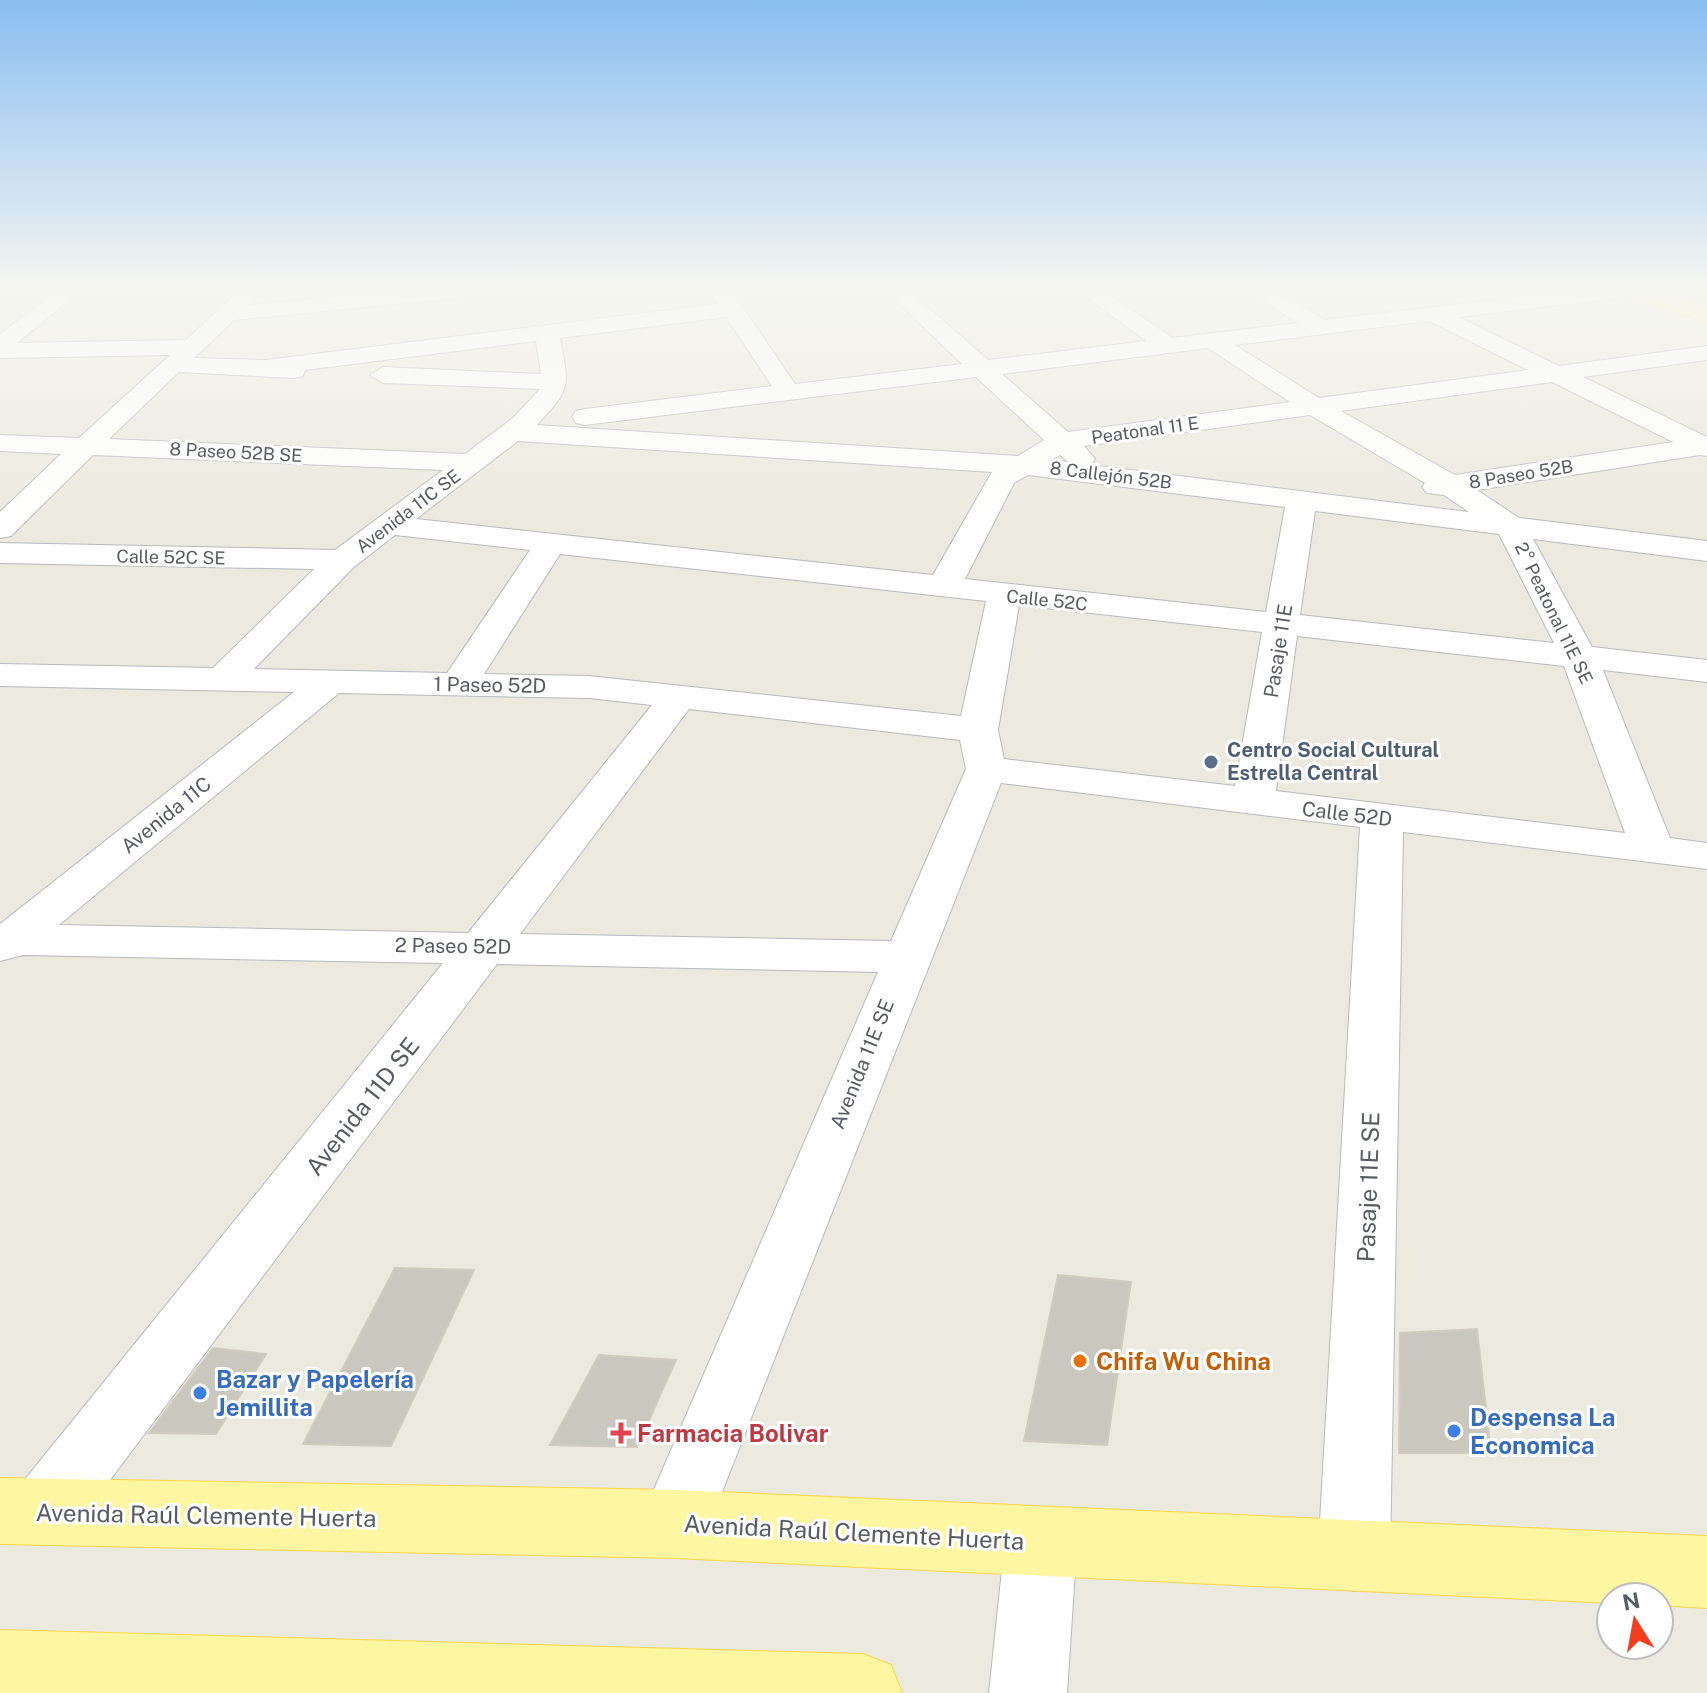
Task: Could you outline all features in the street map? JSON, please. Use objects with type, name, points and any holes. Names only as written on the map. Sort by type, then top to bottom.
[{"type":"main road","name":"Avenida Raúl Clemente Huerta","points":[[22,1512],[675,1524],[1707,1572]]},
{"type":"main road","points":[[0,1668],[140,1682],[863,1693]]},
{"type":"street","points":[[0,529],[84,445],[169,369]]},
{"type":"street","points":[[276,369],[555,382],[553,369]]},
{"type":"street","points":[[773,369],[788,392]]},
{"type":"street","points":[[518,428],[974,369]]},
{"type":"street","points":[[983,369],[1094,473]]},
{"type":"street","name":"2° Peatonal 11E SE","points":[[1256,369],[1450,485],[1511,527],[1579,656],[1653,850]]},
{"type":"street","points":[[1546,369],[1706,447]]},
{"type":"street","name":"Peatonal 11 E","points":[[943,588],[1002,478],[1063,441],[1576,369]]},
{"type":"street","name":"Avenida 11C SE","points":[[225,677],[342,560],[518,428],[551,395],[555,382]]},
{"type":"street","name":"8 Callejón 52B","points":[[518,428],[1021,465],[1707,551]]},
{"type":"street","name":"8 Paseo 52B SE","points":[[0,443],[472,463]]},
{"type":"street","name":"8 Paseo 52B","points":[[1319,502],[1706,447]]},
{"type":"street","name":"Pasaje 11E","points":[[1253,802],[1282,625],[1319,502]]},
{"type":"street","name":"Calle 52C","points":[[387,525],[1707,671]]},
{"type":"street","points":[[458,685],[551,543]]},
{"type":"street","name":"Calle 52C SE","points":[[0,553],[342,560]]},
{"type":"street","name":"Avenida 11E SE","points":[[675,1524],[906,957],[982,750],[1004,595]]},
{"type":"street","name":"1 Paseo 52D","points":[[0,675],[225,677],[589,687],[678,698],[982,750]]},
{"type":"street","name":"Avenida 11C","points":[[4,942],[331,681]]},
{"type":"street","name":"Avenida 11D SE","points":[[22,1512],[488,946],[678,698]]},
{"type":"street","name":"Calle 52D","points":[[982,750],[1253,802],[1707,856]]},
{"type":"street","name":"Pasaje 11E SE","points":[[1354,1556],[1382,819]]},
{"type":"street","name":"2 Paseo 52D","points":[[4,942],[488,946],[906,957]]},
{"type":"street","points":[[1028,1693],[1041,1541]]},
{"type":"building","points":[[395,1268],[474,1270],[391,1446],[303,1444]]},
{"type":"building","name":"Chifa Wu China","points":[[1058,1275],[1131,1282],[1107,1445],[1024,1441]]},
{"type":"building","points":[[1477,1329],[1491,1453],[1399,1453],[1400,1333]]},
{"type":"building","name":"Bazar y Papelería Jemillita","points":[[213,1348],[266,1354],[216,1434],[149,1433]]},
{"type":"building","points":[[599,1355],[676,1360],[637,1447],[550,1445]]},
{"type":"place","name":"Centro Social Cultural Estrella Central","points":[[1211,762]]},
{"type":"place","name":"Chifa Wu China","points":[[1080,1361]]},
{"type":"place","name":"Bazar y Papelería Jemillita","points":[[200,1393]]},
{"type":"place","name":"Despensa La Economica","points":[[1454,1431]]},
{"type":"place","name":"Farmacia Bolivar","points":[[621,1433]]}]
